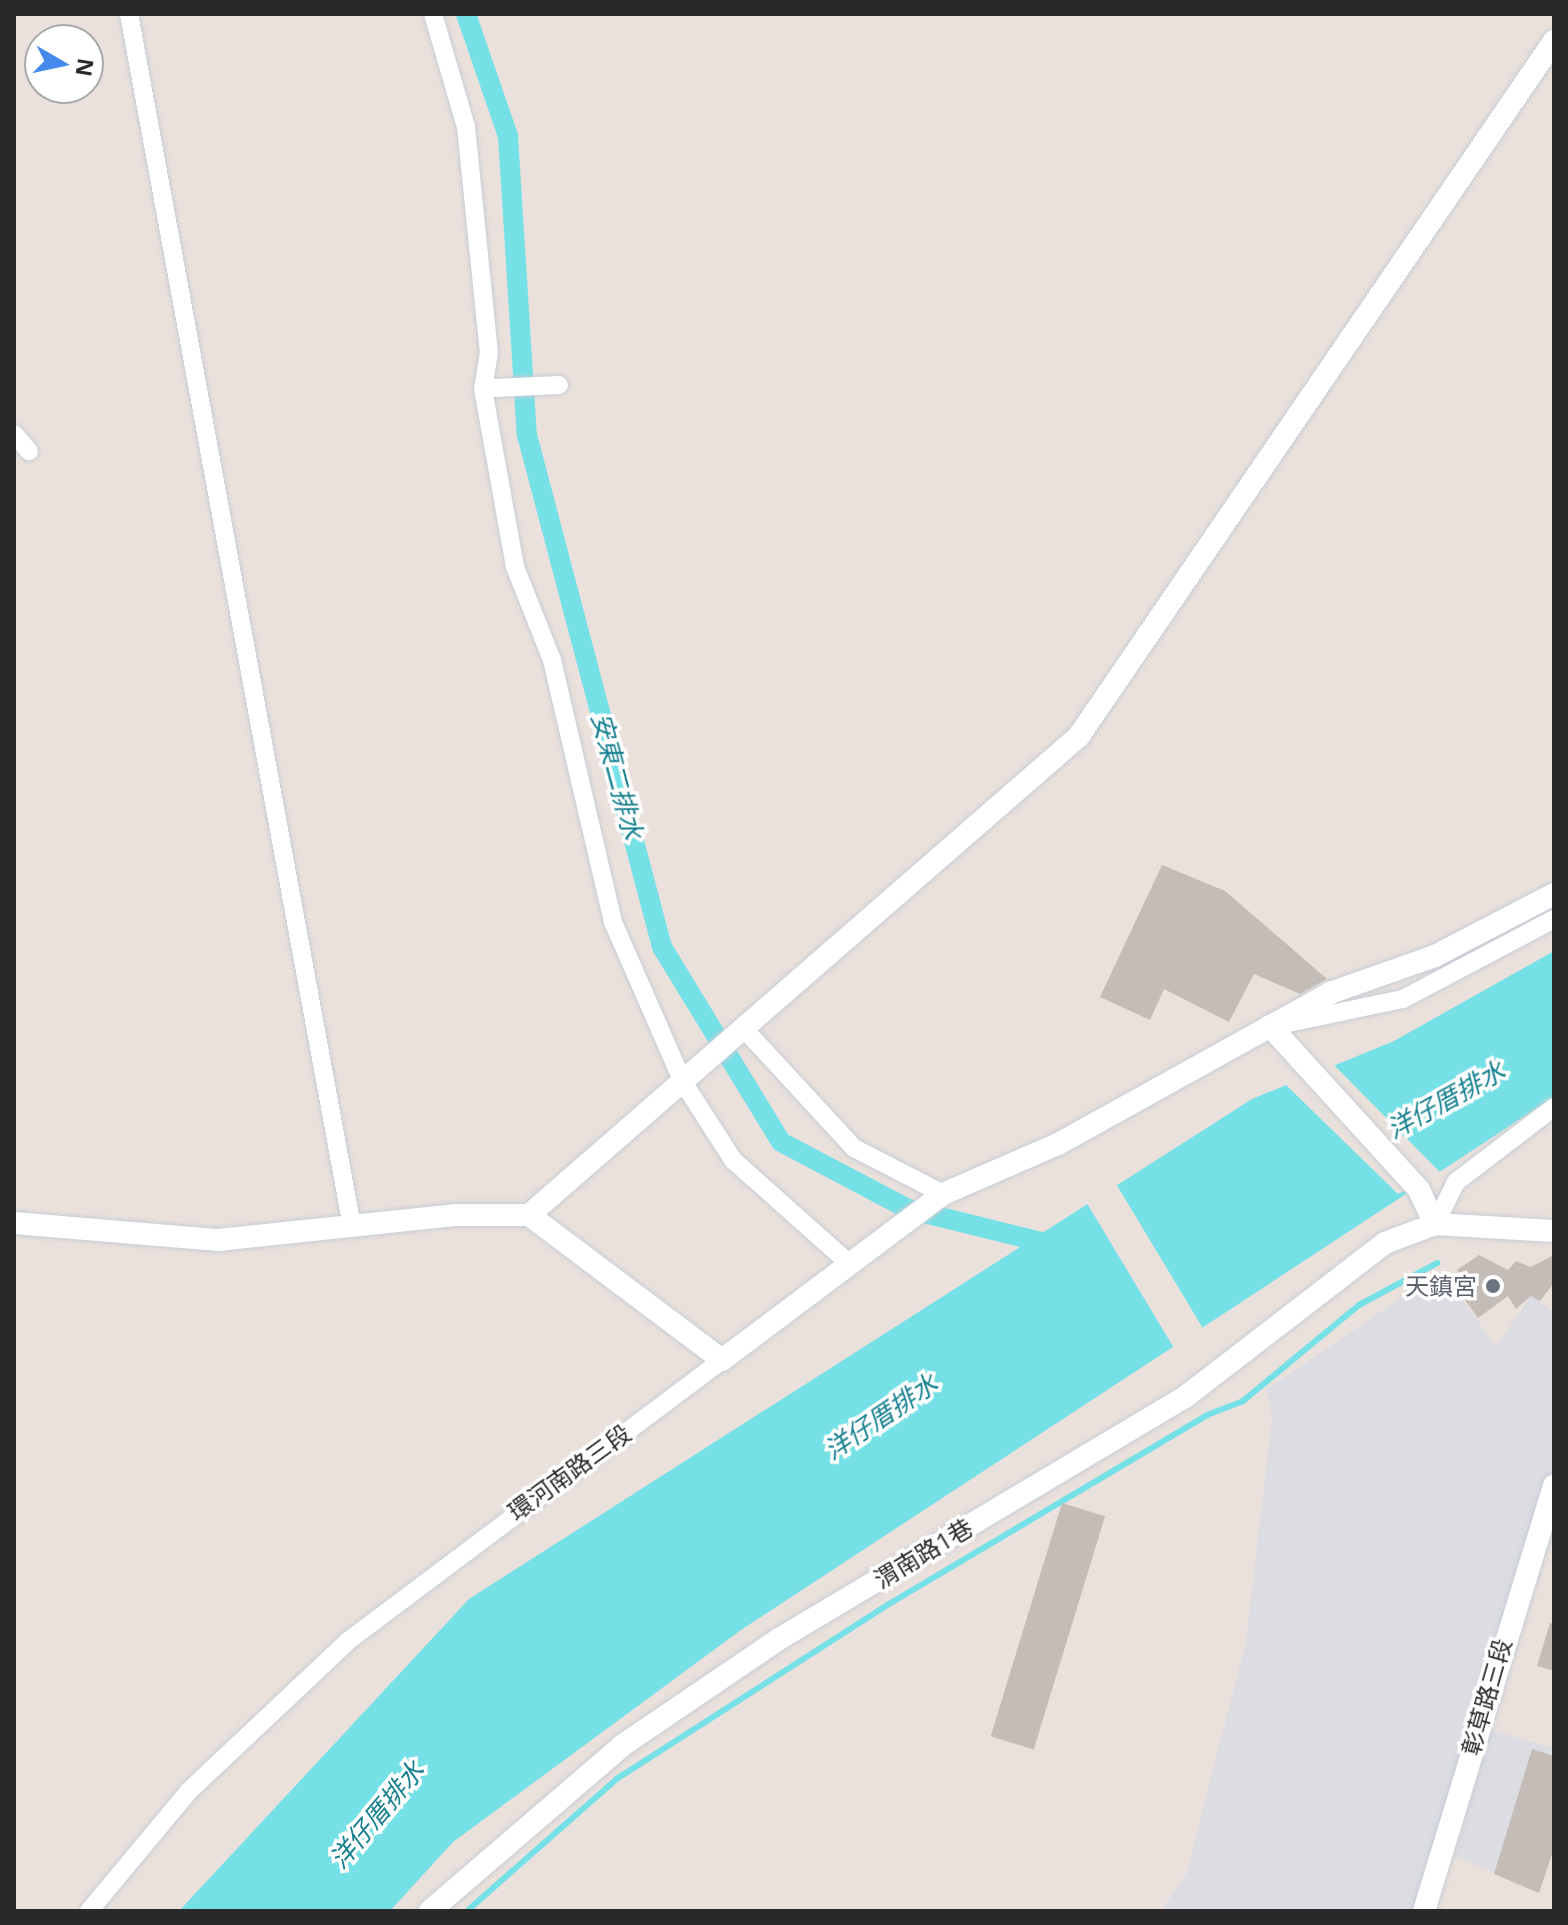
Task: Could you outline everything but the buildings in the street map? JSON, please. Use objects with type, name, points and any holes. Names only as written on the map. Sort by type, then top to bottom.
[{"type":"street","points":[[129,14],[352,1227]]},
{"type":"street","points":[[433,14],[466,127],[489,352],[483,389],[515,567],[552,660],[613,922],[733,1160],[851,1265]]},
{"type":"street","points":[[14,1223],[218,1240],[529,1215],[689,1077],[742,1036],[1079,736],[1554,41]]},
{"type":"street","points":[[494,388],[559,385]]},
{"type":"street","name":"環河南路三段","points":[[89,1911],[189,1791],[281,1708],[348,1641],[943,1194],[1058,1144],[1330,993],[1435,956],[1554,894]]},
{"type":"street","points":[[1270,1026],[1403,999],[1554,919]]},
{"type":"street","points":[[1270,1026],[1419,1190],[1435,1224]]},
{"type":"street","points":[[742,1036],[854,1148],[943,1194]]},
{"type":"street","points":[[1435,1224],[1456,1182],[1554,1107]]},
{"type":"street","points":[[529,1215],[722,1360]]},
{"type":"street","points":[[1435,1224],[1554,1231]]},
{"type":"street","name":"渭南路1巷","points":[[430,1911],[638,1734],[779,1639],[1185,1397],[1385,1243],[1435,1224]]},
{"type":"street","name":"彰草路三段","points":[[1424,1911],[1554,1485]]},
{"type":"shaded area","points":[[1442,1270],[1496,1347],[1531,1296],[1554,1312],[1554,1485],[1428,1911],[1161,1911],[1187,1873],[1246,1641],[1272,1417],[1266,1390]]},
{"type":"shaded area","points":[[1491,1730],[1554,1748],[1554,1848],[1539,1893],[1455,1856]]},
{"type":"water","name":"洋仔厝排水","points":[[1554,951],[1554,1097],[741,1630],[453,1842],[390,1911],[179,1911],[469,1599],[1252,1099],[1394,1041]]},
{"type":"pier","points":[[1331,1062],[1441,1173],[1398,1194],[1283,1082]]},
{"type":"pier","points":[[1115,1182],[1204,1330],[1174,1348],[1085,1200]]},
{"type":"waterway","name":"安東二排水","points":[[466,14],[508,136],[527,435],[662,947],[781,1142],[908,1209],[1057,1246]]},
{"type":"waterway","points":[[467,1911],[618,1778],[889,1604],[1207,1415],[1243,1401],[1359,1305],[1437,1263]]},
{"type":"place","name":"天鎮宮","points":[[1493,1286]]}]
